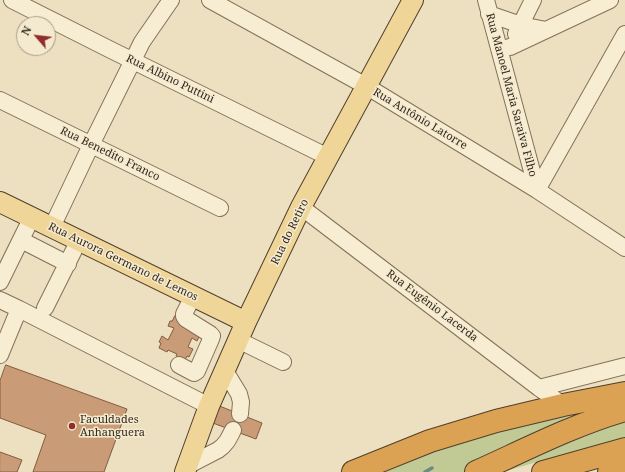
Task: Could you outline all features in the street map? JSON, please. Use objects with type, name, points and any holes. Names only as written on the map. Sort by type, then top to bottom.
[{"type":"highway","points":[[353,472],[430,441],[496,421],[563,405],[625,393]]},
{"type":"highway","points":[[476,472],[570,429],[606,415],[625,410]]},
{"type":"highway","points":[[543,472],[625,449]]},
{"type":"highway","points":[[609,472],[625,467]]},
{"type":"main road","name":"Rua do Retiro","points":[[186,469],[210,406],[238,340],[301,207],[413,0]]},
{"type":"main road","name":"Rua Aurora Germano de Lemos","points":[[0,202],[246,322]]},
{"type":"street","name":"Rua Albino Puttini","points":[[12,0],[132,61],[328,156]]},
{"type":"street","points":[[52,227],[132,61],[142,42],[171,0]]},
{"type":"street","name":"Rua Antônio Latorre","points":[[210,0],[366,86],[537,190],[624,247]]},
{"type":"street","points":[[504,48],[521,25],[533,0]]},
{"type":"street","points":[[504,48],[610,0]]},
{"type":"street","points":[[487,7],[521,25],[546,30]]},
{"type":"street","name":"Rua Manoel Maria Saraiva Filho","points":[[487,7],[504,48],[537,190]]},
{"type":"street","points":[[537,190],[625,34]]},
{"type":"street","name":"Rua Benedito Franco","points":[[0,100],[220,208]]},
{"type":"street","name":"Rua Eugênio Lacerda","points":[[301,207],[538,388],[563,405]]},
{"type":"street","points":[[0,282],[32,217]]},
{"type":"street","points":[[21,240],[68,264]]},
{"type":"street","points":[[45,308],[79,240]]},
{"type":"street","points":[[179,365],[194,374],[197,371],[212,336],[186,319],[184,316],[193,296]]},
{"type":"street","points":[[0,300],[210,406]]},
{"type":"street","points":[[1,349],[19,309]]},
{"type":"street","points":[[238,340],[283,362]]},
{"type":"street","points":[[538,388],[625,366]]},
{"type":"street","points":[[225,371],[239,394],[241,402],[240,414]]},
{"type":"street","points":[[186,469],[223,447],[233,430]]},
{"type":"green space","points":[[602,405],[467,472],[369,472],[469,437]]},
{"type":"green space","points":[[625,415],[625,437],[502,472]]},
{"type":"building","points":[[175,316],[199,328],[201,332],[197,341],[192,338],[188,347],[193,349],[189,357],[187,356],[185,360],[176,356],[177,354],[168,350],[167,352],[159,348],[161,343],[159,342],[162,336],[168,340],[174,328],[168,326],[170,321],[172,321]]},
{"type":"building","name":"Faculdades Anhanguera","points":[[6,365],[127,409],[104,472],[33,472],[46,435],[0,418],[0,381]]},
{"type":"building","points":[[217,405],[262,423],[256,439],[210,422]]},
{"type":"building","points":[[0,452],[22,460],[17,472],[0,472]]},
{"type":"waterway","points":[[425,472],[432,468]]},
{"type":"place","name":"Faculdades Anhanguera","points":[[72,426]]}]
